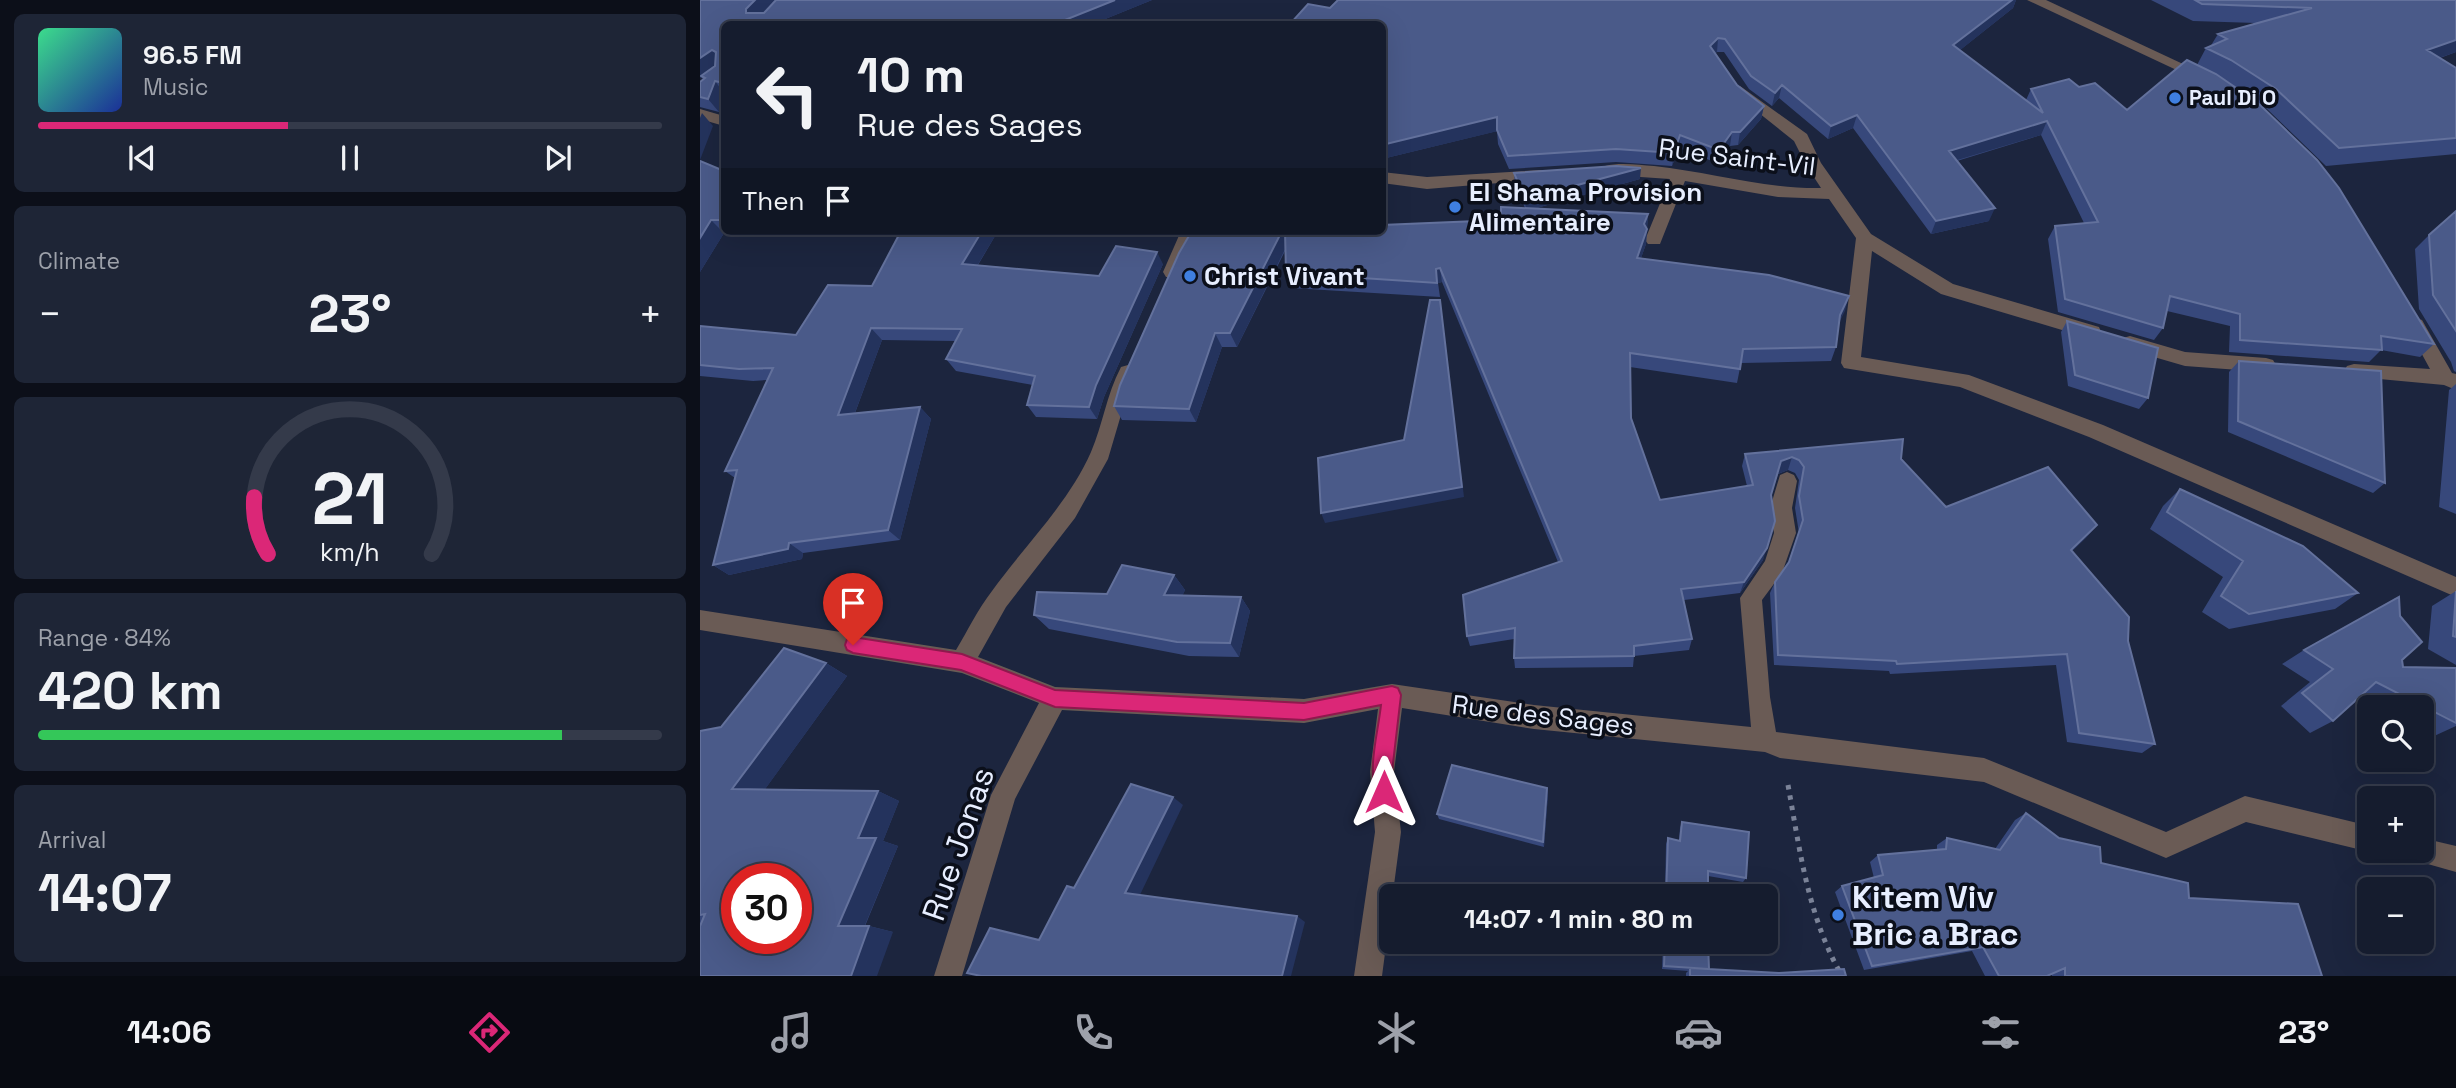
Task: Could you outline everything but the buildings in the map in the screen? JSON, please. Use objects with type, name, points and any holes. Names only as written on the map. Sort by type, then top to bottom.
[{"type":"street","points":[[2034,0],[2171,61],[2225,89]]},
{"type":"street","points":[[1730,76],[1742,94],[1801,138],[1814,164],[1834,193]]},
{"type":"street","points":[[700,114],[721,120]]},
{"type":"street","name":"Rue Saint-Vil","points":[[1589,172],[1616,170],[1680,174],[1806,195],[1834,193],[1865,239],[1947,289],[2185,359],[2280,366]]},
{"type":"street","points":[[1386,178],[1427,183],[1562,174]]},
{"type":"street","points":[[1654,240],[1680,174]]},
{"type":"street","points":[[1164,291],[1188,235]]},
{"type":"street","points":[[1865,239],[1851,363],[1962,380],[2096,431],[2456,587]]},
{"type":"street","points":[[2406,309],[2450,380]]},
{"type":"street","points":[[962,662],[998,600],[1067,512],[1101,453],[1116,398],[1137,351]]},
{"type":"street","points":[[2335,370],[2450,380]]},
{"type":"street","points":[[1772,743],[1758,697],[1751,598],[1774,566],[1784,533],[1781,508],[1787,481]]},
{"type":"street","name":"Rue des Sages","points":[[706,625],[962,662],[1055,698],[1304,711],[1392,695],[1534,717],[1984,770],[2166,845],[2245,809],[2357,835]]},
{"type":"street","points":[[1368,976],[1388,832],[1382,772],[1392,695]]},
{"type":"street","name":"Rue Jonas","points":[[948,976],[1004,795],[1055,698]]},
{"type":"street","points":[[2434,854],[2456,859]]},
{"type":"path","points":[[1772,743],[1826,952],[1842,976]]},
{"type":"place","name":"Paul Di O","points":[[2175,98]]},
{"type":"place","name":"El Shama Provision Alimentaire","points":[[1455,207]]},
{"type":"place","name":"Christ Vivant","points":[[1190,276]]},
{"type":"place","name":"Kitem Viv Bric a Brac","points":[[1838,915]]},
{"type":"route","points":[[853,645],[962,662],[1055,698],[1304,711],[1392,695],[1382,772],[1384,792]]}]
